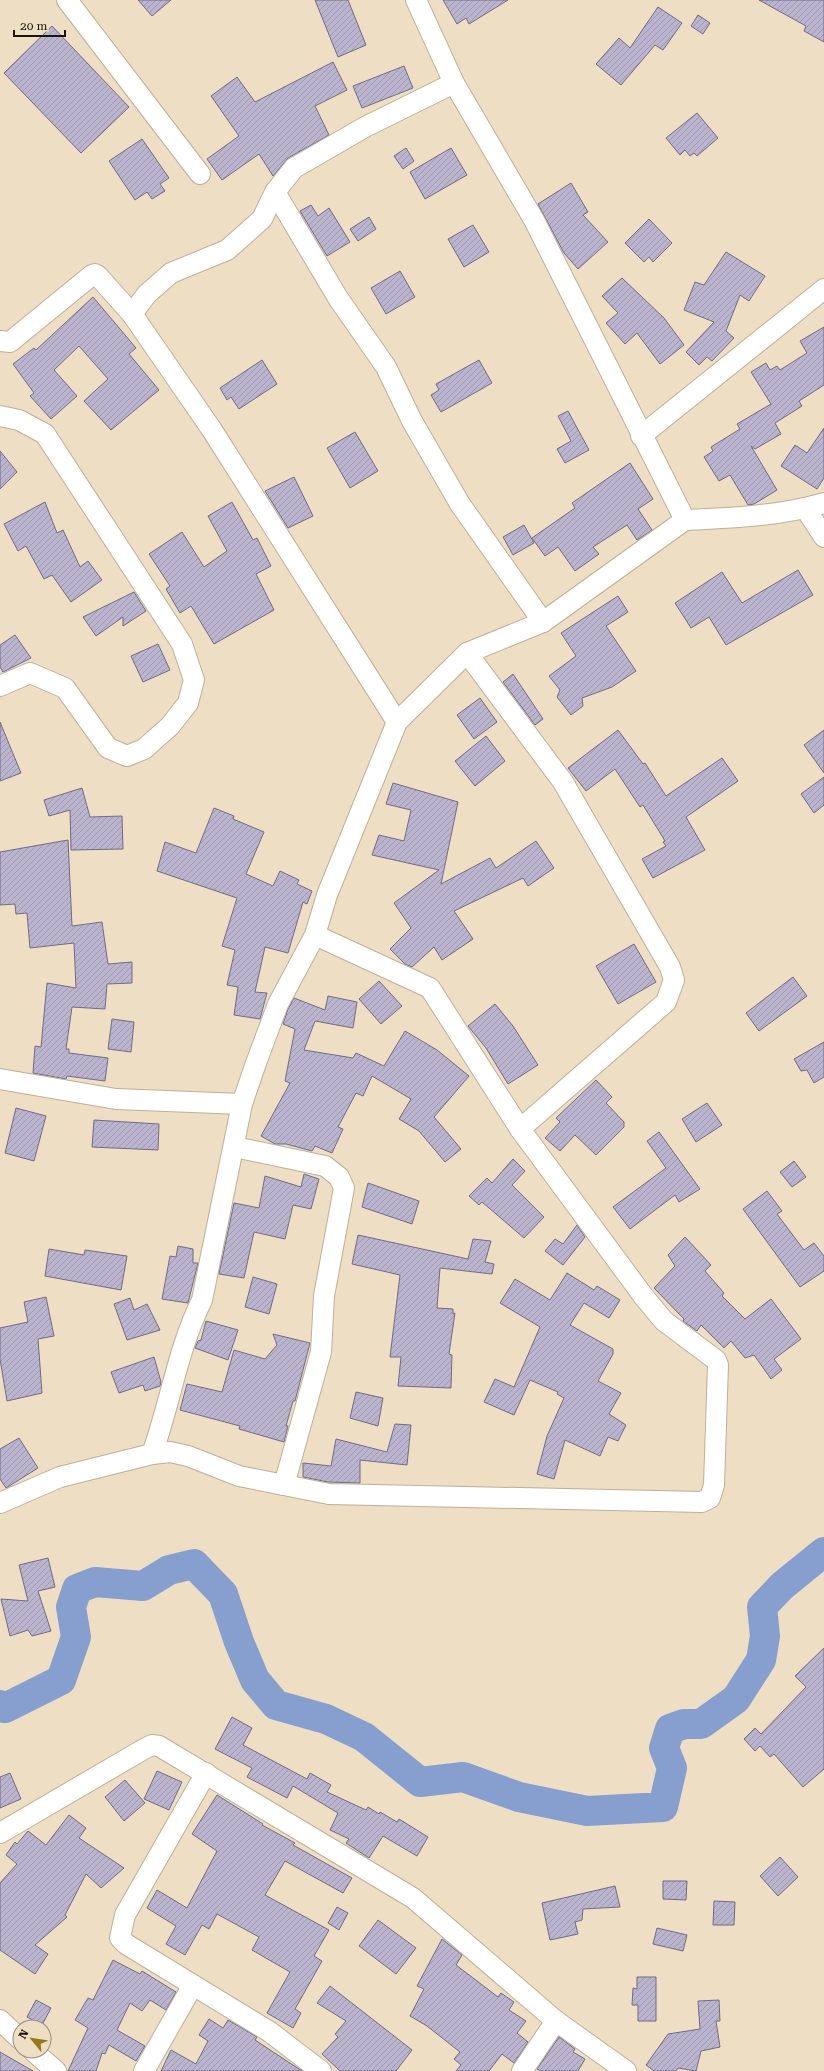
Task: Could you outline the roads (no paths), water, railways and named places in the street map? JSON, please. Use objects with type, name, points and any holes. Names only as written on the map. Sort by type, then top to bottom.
[{"type":"street","points":[[67,0],[200,174]]},
{"type":"street","points":[[416,0],[454,84],[534,220],[641,436],[685,520]]},
{"type":"street","points":[[132,314],[147,294],[170,273],[227,250],[262,219],[276,192],[294,168],[365,127],[454,84]]},
{"type":"street","points":[[276,192],[338,298],[386,367],[412,421],[460,504],[543,622]]},
{"type":"street","points":[[0,341],[10,342],[95,274],[132,314],[212,430],[397,722]]},
{"type":"street","points":[[641,436],[824,289]]},
{"type":"street","points":[[0,416],[20,420],[45,434],[182,644],[194,680],[188,703],[170,726],[144,749],[127,756],[108,748],[64,688],[30,673],[0,686]]},
{"type":"street","points":[[152,1454],[164,1420],[192,1320],[202,1300],[235,1147],[242,1104],[278,1004],[315,935],[327,895],[397,722],[467,653],[543,622],[685,520],[744,518],[805,508],[824,503]]},
{"type":"street","points":[[805,508],[824,537]]},
{"type":"street","points":[[467,653],[563,782],[670,967],[674,980],[666,1002],[520,1129]]},
{"type":"street","points":[[0,1503],[60,1477],[152,1454],[170,1452],[188,1456],[239,1476],[329,1494],[702,1502],[710,1498],[714,1485],[715,1463],[718,1365],[716,1360],[664,1321],[644,1297],[520,1129],[430,988],[315,935]]},
{"type":"street","points":[[0,1079],[116,1099],[242,1104]]},
{"type":"street","points":[[235,1147],[325,1166],[338,1177],[344,1188],[324,1296],[322,1352],[284,1485]]},
{"type":"street","points":[[0,1833],[152,1745],[170,1752],[206,1773],[413,1898],[556,2021],[626,2071]]},
{"type":"street","points":[[206,1773],[125,1915],[120,1938],[126,1944],[270,2032],[321,2071]]},
{"type":"street","points":[[144,2071],[193,1985]]},
{"type":"street","points":[[0,2020],[12,2031]]},
{"type":"street","points":[[522,2071],[556,2021]]},
{"type":"street","points":[[42,2059],[56,2071]]},
{"type":"waterway","points":[[0,1705],[5,1708],[61,1680],[76,1637],[71,1607],[77,1589],[95,1582],[143,1586],[169,1570],[194,1564],[223,1594],[239,1642],[255,1680],[276,1705],[326,1719],[364,1737],[420,1782],[463,1777],[519,1797],[587,1811],[663,1807],[672,1768],[664,1748],[670,1729],[684,1724],[701,1724],[736,1699],[761,1660],[765,1636],[762,1607],[782,1586],[824,1552]]}]
